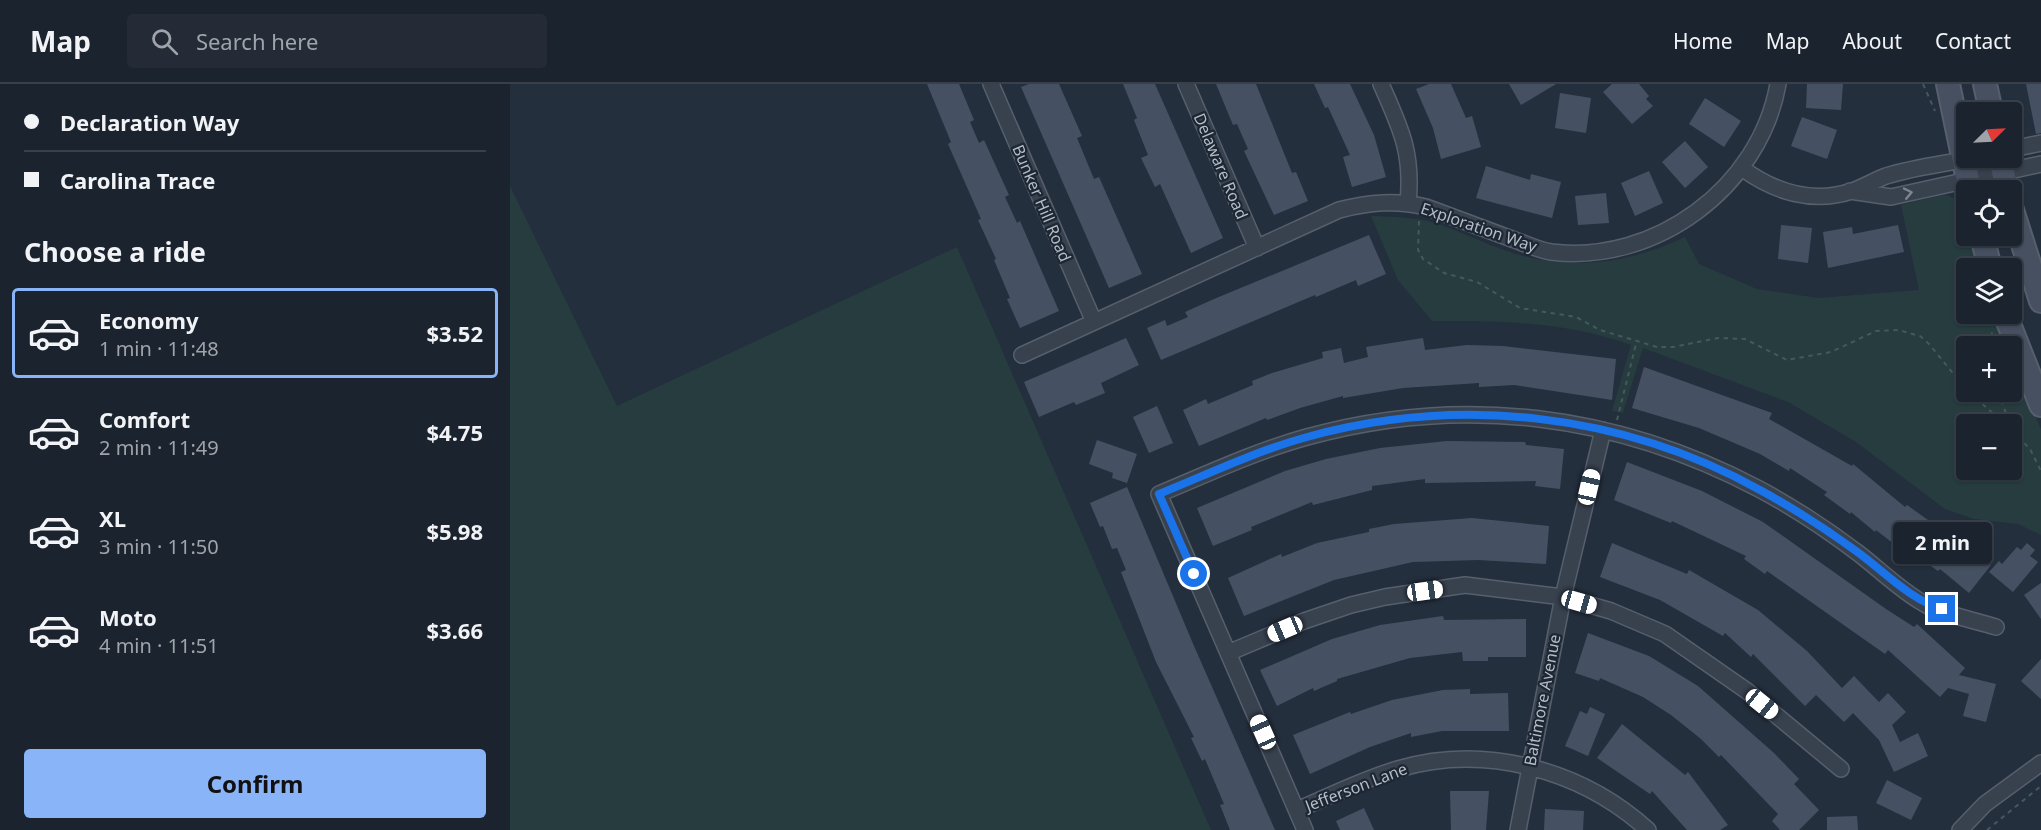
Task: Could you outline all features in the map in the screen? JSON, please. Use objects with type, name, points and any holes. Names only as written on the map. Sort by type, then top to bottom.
[{"type":"street","name":"Bunker Hill Road","points":[[990,84],[1094,322]]},
{"type":"street","name":"Delaware Road","points":[[1186,84],[1257,248]]},
{"type":"street","points":[[1381,84],[1407,148],[1415,205]]},
{"type":"street","name":"Exploration Way","points":[[1022,355],[1340,210],[1369,202],[1415,205],[1548,252],[1577,254],[1648,240],[1677,227],[1710,201],[1743,169],[1775,100],[1778,84]]},
{"type":"street","points":[[1948,84],[1969,172]]},
{"type":"street","points":[[1985,84],[1989,102]]},
{"type":"street","points":[[2022,147],[2041,143]]},
{"type":"street","points":[[1850,191],[1887,176],[1969,172],[2003,174],[2041,164]]},
{"type":"street","points":[[1743,169],[1762,183],[1802,196],[1850,191],[1891,197],[1969,172]]},
{"type":"street","points":[[2022,241],[2041,301]]},
{"type":"street","points":[[2009,324],[2041,405]]},
{"type":"street","points":[[1305,830],[1159,494],[1268,449],[1308,437],[1382,420],[1498,413],[1609,426],[1677,450],[1760,490],[1855,550],[1923,604],[1996,627]]},
{"type":"street","name":"Baltimore Avenue","points":[[1518,830],[1528,767],[1563,597],[1609,426]]},
{"type":"street","points":[[1228,653],[1304,621],[1351,605],[1385,597],[1466,585],[1563,597],[1611,610],[1665,634],[1747,691],[1841,769]]},
{"type":"street","name":"Jefferson Lane","points":[[1297,810],[1381,774],[1419,764],[1454,759],[1486,760],[1528,767],[1573,780],[1622,808],[1648,830]]},
{"type":"street","points":[[1960,830],[1985,804],[2041,763]]},
{"type":"path","points":[[1415,205],[1418,250],[1432,266],[1444,273],[1477,282],[1520,308],[1576,317],[1600,330],[1636,343],[1673,347],[1731,337],[1759,345],[1777,357],[1787,360],[1831,352],[1876,331],[1898,330],[1920,336],[1956,376]]},
{"type":"path","points":[[1609,426],[1636,343]]},
{"type":"path","points":[[1981,402],[1994,414]]},
{"type":"path","points":[[2022,440],[2030,449],[2041,471]]},
{"type":"path","points":[[1986,830],[2041,786]]},
{"type":"green space","points":[[510,186],[617,406],[957,247],[1211,830],[510,830]]},
{"type":"green space","points":[[1943,195],[1949,196],[1956,202],[1956,246],[1972,246],[1975,258],[1956,258],[1956,324],[1997,324],[2001,336],[1956,336],[1956,402],[2022,402],[2022,386],[2041,429],[2041,535],[2018,524],[1974,519],[1945,509],[1856,442],[1788,402],[1643,348],[1623,413],[1612,411],[1631,345],[1606,337],[1557,327],[1508,322],[1432,321],[1398,280],[1371,216],[1428,221],[1530,258],[1575,263],[1620,259],[1642,254],[1685,237],[1699,264],[1757,289],[1818,298],[1919,290],[1901,205]]},
{"type":"building","points":[[927,84],[959,84],[974,120],[970,122],[979,143],[984,140],[1009,195],[1005,197],[1017,223],[1020,221],[1059,311],[1020,328],[1007,299],[1010,298],[994,260],[996,259],[978,220],[981,219],[948,144],[951,142]]},
{"type":"building","points":[[1029,84],[1059,84],[1082,136],[1077,138],[1094,179],[1099,177],[1142,274],[1109,288],[1021,87]]},
{"type":"building","points":[[1123,84],[1155,84],[1223,238],[1191,253],[1160,184],[1155,187],[1141,158],[1148,155],[1134,120],[1137,118]]},
{"type":"building","points":[[1216,84],[1256,84],[1292,173],[1296,172],[1308,201],[1274,215],[1244,151],[1248,149],[1237,124],[1233,125]]},
{"type":"building","points":[[1314,84],[1350,84],[1374,135],[1386,177],[1352,187],[1343,157],[1350,155],[1328,107],[1325,108]]},
{"type":"building","points":[[1429,84],[1451,84],[1466,118],[1472,116],[1481,147],[1441,159],[1433,128],[1416,89]]},
{"type":"building","points":[[1509,84],[1556,84],[1521,105]]},
{"type":"building","points":[[1612,84],[1639,84],[1649,96],[1646,99],[1653,106],[1632,124],[1603,92]]},
{"type":"building","points":[[1807,84],[1843,84],[1841,110],[1806,108]]},
{"type":"building","points":[[2026,84],[2041,84],[2041,133],[2036,134]]},
{"type":"building","points":[[1560,93],[1591,98],[1586,133],[1555,128]]},
{"type":"building","points":[[1705,98],[1741,121],[1724,147],[1689,124]]},
{"type":"building","points":[[1802,117],[1837,130],[1827,159],[1791,146]]},
{"type":"building","points":[[1685,141],[1708,167],[1685,188],[1662,162]]},
{"type":"building","points":[[1486,166],[1530,180],[1531,174],[1561,182],[1552,218],[1476,198]]},
{"type":"building","points":[[1649,171],[1663,203],[1635,216],[1621,183]]},
{"type":"building","points":[[1606,193],[1609,223],[1578,225],[1575,196]]},
{"type":"building","points":[[1781,225],[1812,228],[1808,263],[1778,259]]},
{"type":"building","points":[[1898,225],[1904,252],[1828,268],[1823,232],[1852,227],[1853,234]]},
{"type":"building","points":[[1369,235],[1386,274],[1358,286],[1356,280],[1316,297],[1315,295],[1161,360],[1147,328],[1165,320],[1167,326],[1188,317],[1185,312]]},
{"type":"building","points":[[1126,338],[1139,365],[1101,383],[1105,393],[1076,405],[1074,402],[1039,417],[1024,382]]},
{"type":"building","points":[[1423,338],[1425,350],[1467,345],[1503,346],[1616,359],[1612,400],[1514,385],[1479,387],[1479,383],[1403,388],[1343,398],[1343,396],[1300,408],[1267,420],[1266,418],[1199,446],[1183,410],[1206,399],[1208,404],[1253,385],[1252,381],[1272,373],[1323,358],[1322,352],[1341,348],[1344,363],[1368,357],[1366,347]]},
{"type":"building","points":[[1644,367],[1772,413],[1769,419],[1852,466],[1853,464],[1905,507],[1907,505],[1991,565],[1969,593],[1940,569],[1938,571],[1911,552],[1908,555],[1876,530],[1875,532],[1851,512],[1850,514],[1824,495],[1827,492],[1790,468],[1789,471],[1760,454],[1699,428],[1632,408]]},
{"type":"building","points":[[1157,406],[1173,443],[1149,453],[1133,417]]},
{"type":"building","points":[[1097,440],[1137,454],[1127,483],[1112,478],[1113,473],[1089,464]]},
{"type":"building","points":[[1447,441],[1525,442],[1526,445],[1564,449],[1560,489],[1535,486],[1536,481],[1425,483],[1425,479],[1372,486],[1372,490],[1313,505],[1312,502],[1251,527],[1252,530],[1213,546],[1197,508],[1285,471],[1326,459],[1380,448]]},
{"type":"building","points":[[1627,462],[1702,491],[1763,522],[1886,609],[1914,627],[1917,624],[1965,668],[1959,675],[1996,684],[1986,722],[1963,716],[1969,694],[1948,688],[1940,697],[1888,650],[1885,654],[1767,571],[1765,574],[1744,559],[1746,556],[1672,521],[1671,523],[1614,500]]},
{"type":"building","points":[[1127,487],[1275,830],[1230,830],[1220,805],[1224,804],[1205,759],[1202,761],[1191,738],[1194,737],[1156,662],[1121,572],[1126,570],[1117,548],[1112,549],[1103,526],[1100,527],[1090,503]]},
{"type":"building","points":[[1472,518],[1549,526],[1546,564],[1478,560],[1413,562],[1334,580],[1244,616],[1228,578],[1281,554],[1282,557],[1317,543],[1369,532],[1369,529],[1394,524]]},
{"type":"building","points":[[1612,543],[1687,574],[1689,570],[1758,610],[1807,651],[1842,688],[1854,676],[1879,702],[1888,693],[1906,712],[1892,725],[1900,742],[1918,733],[1928,756],[1894,772],[1879,740],[1853,713],[1844,722],[1816,695],[1805,706],[1753,654],[1751,657],[1725,633],[1723,636],[1660,600],[1600,577]]},
{"type":"building","points":[[2027,543],[2035,550],[2030,556],[2038,562],[2013,592],[1989,572],[1999,561],[2002,564],[2017,547],[2021,550]]},
{"type":"building","points":[[2041,583],[2041,619],[2024,595]]},
{"type":"building","points":[[1443,616],[1444,620],[1526,619],[1526,657],[1488,657],[1488,661],[1463,661],[1462,652],[1410,658],[1337,679],[1337,681],[1314,691],[1313,688],[1277,706],[1260,670],[1332,639],[1380,625]]},
{"type":"building","points":[[1588,633],[1649,656],[1698,686],[1774,753],[1799,779],[1794,784],[1819,810],[1799,830],[1780,830],[1772,821],[1778,814],[1721,755],[1719,757],[1671,715],[1643,697],[1600,678],[1599,681],[1575,673]]},
{"type":"building","points":[[2041,659],[2041,699],[2021,681]]},
{"type":"building","points":[[1470,689],[1470,694],[1508,693],[1509,731],[1442,731],[1411,737],[1411,733],[1370,747],[1310,774],[1293,735],[1350,712],[1351,714],[1392,700],[1443,690]]},
{"type":"building","points":[[1590,707],[1605,714],[1588,756],[1565,746],[1580,711],[1587,714]]},
{"type":"building","points":[[1622,724],[1685,775],[1688,772],[1728,825],[1720,830],[1687,830],[1652,791],[1650,794],[1597,758]]},
{"type":"building","points":[[1887,780],[1922,798],[1911,820],[1876,803]]},
{"type":"building","points":[[1450,791],[1489,791],[1486,830],[1451,830]]},
{"type":"building","points":[[1364,808],[1374,830],[1340,830],[1336,821]]},
{"type":"building","points":[[1545,809],[1584,811],[1583,830],[1544,830]]},
{"type":"building","points":[[1857,816],[1858,830],[1827,830],[1827,817]]},
{"type":"route","points":[[1194,574],[1159,494],[1268,449],[1308,437],[1382,420],[1498,413],[1577,424],[1677,450],[1760,490],[1855,550],[1923,604],[1942,609]]}]
